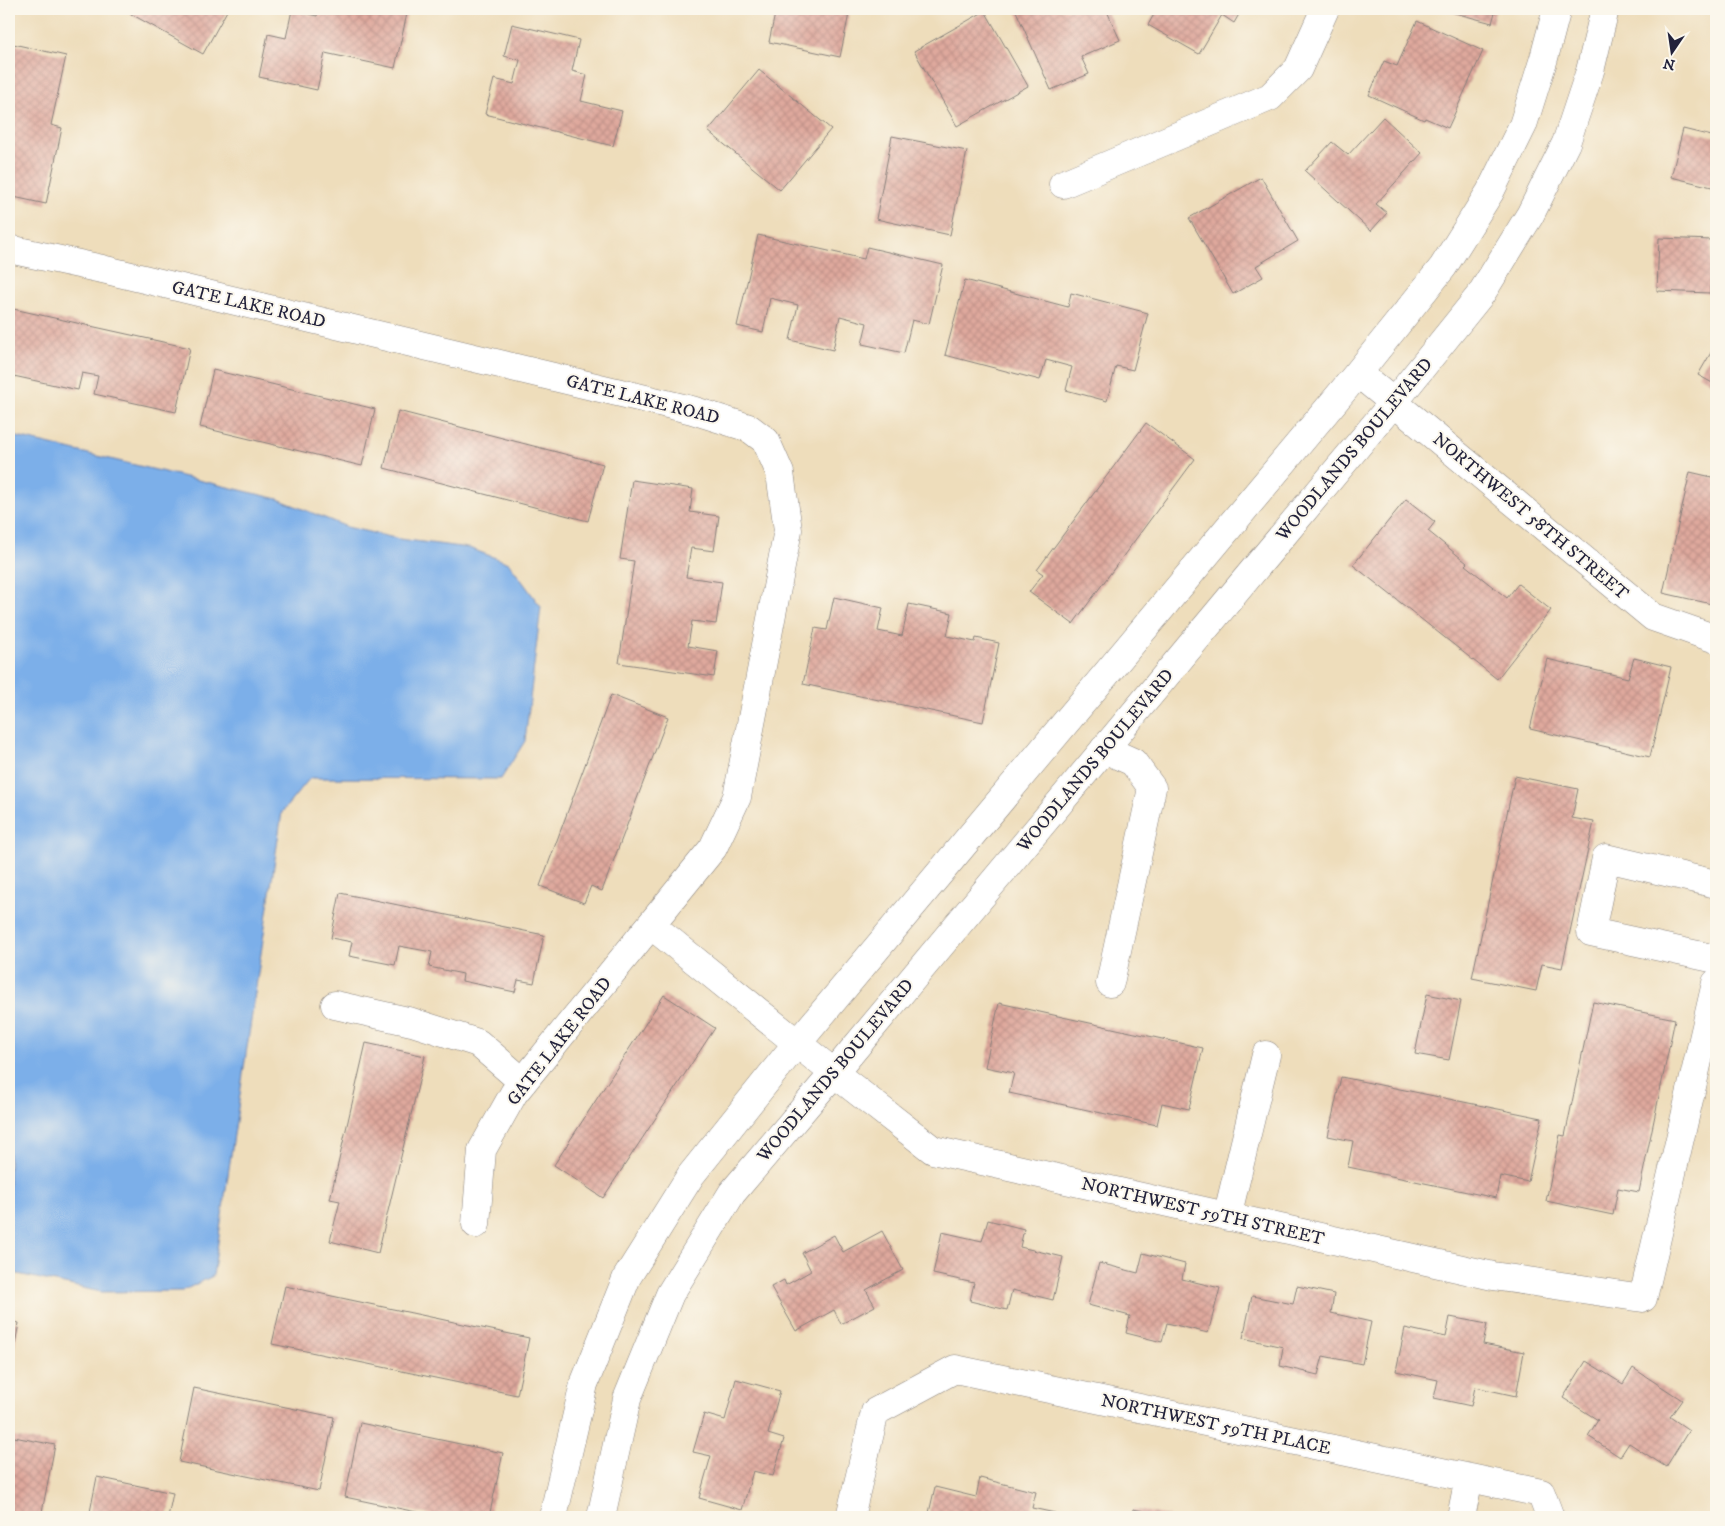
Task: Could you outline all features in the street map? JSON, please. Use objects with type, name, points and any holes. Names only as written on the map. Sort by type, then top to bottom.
[{"type":"street","points":[[1063,184],[1270,97],[1298,69],[1325,9]]},
{"type":"street","points":[[553,1517],[584,1384],[627,1277],[691,1175],[797,1044],[1358,373],[1443,266],[1490,192],[1523,125],[1557,9]]},
{"type":"street","name":"WOODLANDS BOULEVARD","points":[[601,1517],[627,1399],[670,1294],[732,1193],[834,1074],[1394,402],[1481,294],[1530,215],[1566,143],[1590,71],[1605,9]]},
{"type":"street","name":"GATE LAKE ROAD","points":[[9,249],[692,410],[750,428],[766,441],[780,472],[788,530],[737,797],[713,848],[514,1093],[482,1150],[476,1224]]},
{"type":"street","name":"NORTHWEST 58TH STREET","points":[[1358,373],[1653,616],[1716,640]]},
{"type":"street","points":[[1104,749],[1133,762],[1152,788],[1110,983]]},
{"type":"street","points":[[1716,884],[1606,858],[1591,932],[1716,959]]},
{"type":"street","points":[[651,925],[797,1044]]},
{"type":"street","name":"NORTHWEST 59TH STREET","points":[[797,1044],[933,1150],[1493,1276],[1643,1298],[1716,983]]},
{"type":"street","points":[[335,1005],[412,1022],[478,1043],[523,1082]]},
{"type":"street","points":[[1227,1217],[1266,1055]]},
{"type":"street","name":"NORTHWEST 59TH PLACE","points":[[850,1517],[875,1412],[955,1369],[1542,1493],[1550,1517]]},
{"type":"street","points":[[1461,1517],[1469,1478]]},
{"type":"water","points":[[9,435],[278,499],[347,527],[399,539],[469,548],[509,563],[541,607],[525,741],[501,779],[310,778],[282,812],[213,1276],[182,1291],[101,1292],[9,1272]]},
{"type":"building","points":[[122,9],[228,9],[203,54]]},
{"type":"building","points":[[319,9],[408,9],[395,68],[325,53],[317,90],[259,77],[268,34],[286,38],[292,10],[317,16]]},
{"type":"building","points":[[776,9],[790,13],[791,9],[850,9],[840,57],[769,42]]},
{"type":"building","points":[[1022,9],[1106,9],[1120,40],[1081,57],[1089,74],[1051,90],[1016,11]]},
{"type":"building","points":[[1157,9],[1242,9],[1234,23],[1222,15],[1199,54],[1148,25]]},
{"type":"building","points":[[1440,9],[1496,9],[1492,23]]},
{"type":"building","points":[[985,11],[1028,86],[957,126],[914,51]]},
{"type":"building","points":[[1417,21],[1483,51],[1448,128],[1425,118],[1424,120],[1369,95],[1384,61],[1397,66]]},
{"type":"building","points":[[512,24],[579,40],[572,71],[587,75],[581,101],[622,111],[613,146],[485,114],[494,79],[514,84],[520,60],[504,56]]},
{"type":"building","points":[[9,43],[66,56],[51,125],[62,128],[46,204],[9,196]]},
{"type":"building","points":[[759,70],[831,129],[780,190],[708,131]]},
{"type":"building","points":[[1383,117],[1422,153],[1376,204],[1387,213],[1371,231],[1305,171],[1332,142],[1348,155]]},
{"type":"building","points":[[1683,129],[1716,137],[1716,188],[1671,177]]},
{"type":"building","points":[[892,136],[967,151],[950,235],[876,219]]},
{"type":"building","points":[[1261,177],[1298,241],[1256,266],[1263,277],[1233,294],[1189,218]]},
{"type":"building","points":[[758,235],[864,259],[867,247],[943,265],[929,324],[912,320],[904,353],[862,344],[867,323],[840,316],[833,350],[790,340],[798,305],[770,298],[763,332],[737,326]]},
{"type":"building","points":[[1659,238],[1712,240],[1710,293],[1657,291]]},
{"type":"building","points":[[965,280],[1068,307],[1071,293],[1148,313],[1133,370],[1116,366],[1107,401],[1066,390],[1072,367],[1046,360],[1040,380],[945,355]]},
{"type":"building","points":[[9,308],[190,348],[176,412],[94,394],[98,376],[82,373],[78,390],[9,375]]},
{"type":"building","points":[[1716,344],[1716,385],[1698,375]]},
{"type":"building","points":[[213,370],[375,409],[362,466],[200,427]]},
{"type":"building","points":[[398,411],[603,464],[588,521],[384,468]]},
{"type":"building","points":[[1146,423],[1195,459],[1073,624],[1029,592],[1043,574],[1037,570]]},
{"type":"building","points":[[1690,472],[1716,478],[1716,605],[1663,593]]},
{"type":"building","points":[[632,480],[693,489],[690,512],[719,516],[714,551],[691,548],[686,577],[722,582],[716,624],[692,621],[688,646],[718,651],[714,677],[619,663],[634,561],[620,559]]},
{"type":"building","points":[[1406,499],[1435,522],[1428,531],[1467,563],[1465,565],[1507,598],[1518,584],[1551,610],[1497,679],[1353,565]]},
{"type":"building","points":[[834,597],[883,608],[878,631],[902,636],[909,604],[952,613],[947,636],[975,642],[976,638],[999,643],[983,722],[803,684],[815,628],[827,630]]},
{"type":"building","points":[[1634,658],[1671,667],[1650,757],[1530,729],[1547,659],[1628,678]]},
{"type":"building","points":[[611,695],[668,717],[602,891],[591,886],[584,903],[540,886]]},
{"type":"building","points":[[1515,776],[1578,789],[1572,818],[1594,822],[1562,968],[1542,964],[1536,991],[1472,978]]},
{"type":"building","points":[[340,893],[544,935],[534,983],[518,980],[515,992],[462,981],[463,974],[429,967],[432,952],[399,946],[395,965],[349,956],[352,942],[331,938]]},
{"type":"building","points":[[1427,994],[1461,1001],[1449,1060],[1415,1054]]},
{"type":"building","points":[[664,995],[715,1028],[603,1198],[554,1165]]},
{"type":"building","points":[[1593,1002],[1675,1019],[1639,1192],[1618,1188],[1613,1215],[1546,1201],[1560,1135],[1565,1136]]},
{"type":"building","points":[[999,1003],[1203,1048],[1189,1109],[1162,1103],[1157,1125],[1009,1093],[1014,1073],[985,1067]]},
{"type":"building","points":[[366,1043],[425,1056],[378,1253],[330,1241],[340,1201],[330,1199]]},
{"type":"building","points":[[1341,1077],[1542,1118],[1528,1182],[1500,1176],[1496,1198],[1348,1167],[1353,1141],[1328,1136]]},
{"type":"building","points":[[988,1220],[1024,1229],[1020,1247],[1063,1257],[1053,1300],[1012,1290],[1007,1310],[970,1301],[974,1283],[933,1274],[942,1232],[982,1241]]},
{"type":"building","points":[[882,1231],[903,1270],[866,1290],[875,1306],[841,1324],[834,1310],[796,1331],[771,1287],[784,1280],[786,1285],[811,1271],[802,1253],[834,1235],[843,1252]]},
{"type":"building","points":[[1143,1253],[1185,1264],[1182,1279],[1220,1288],[1208,1333],[1167,1323],[1162,1342],[1126,1333],[1130,1316],[1088,1305],[1099,1263],[1138,1273]]},
{"type":"building","points":[[285,1286],[529,1338],[517,1395],[272,1344]]},
{"type":"building","points":[[1297,1286],[1334,1294],[1331,1313],[1371,1322],[1362,1364],[1323,1356],[1318,1375],[1280,1366],[1283,1347],[1243,1338],[1252,1296],[1293,1304]]},
{"type":"building","points":[[1450,1317],[1487,1324],[1483,1344],[1524,1352],[1516,1396],[1475,1387],[1471,1406],[1434,1398],[1438,1380],[1396,1371],[1405,1328],[1446,1337]]},
{"type":"building","points":[[9,1321],[19,1323],[12,1360],[9,1359]]},
{"type":"building","points":[[1586,1361],[1623,1384],[1633,1368],[1682,1400],[1670,1417],[1689,1430],[1666,1467],[1629,1443],[1620,1457],[1588,1436],[1598,1420],[1563,1398]]},
{"type":"building","points":[[736,1379],[780,1391],[768,1434],[784,1439],[773,1476],[753,1471],[742,1510],[699,1498],[711,1456],[693,1452],[704,1414],[725,1420]]},
{"type":"building","points":[[194,1388],[334,1417],[319,1491],[179,1462]]},
{"type":"building","points":[[360,1423],[503,1453],[489,1517],[440,1517],[345,1497]]},
{"type":"building","points":[[9,1436],[55,1445],[41,1517],[9,1517]]},
{"type":"building","points":[[97,1477],[173,1493],[168,1517],[89,1517]]},
{"type":"building","points":[[980,1478],[1036,1492],[1032,1508],[1055,1513],[1054,1517],[928,1517],[935,1487],[976,1497]]},
{"type":"building","points":[[1133,1509],[1169,1516],[1169,1517],[1132,1517]]}]
